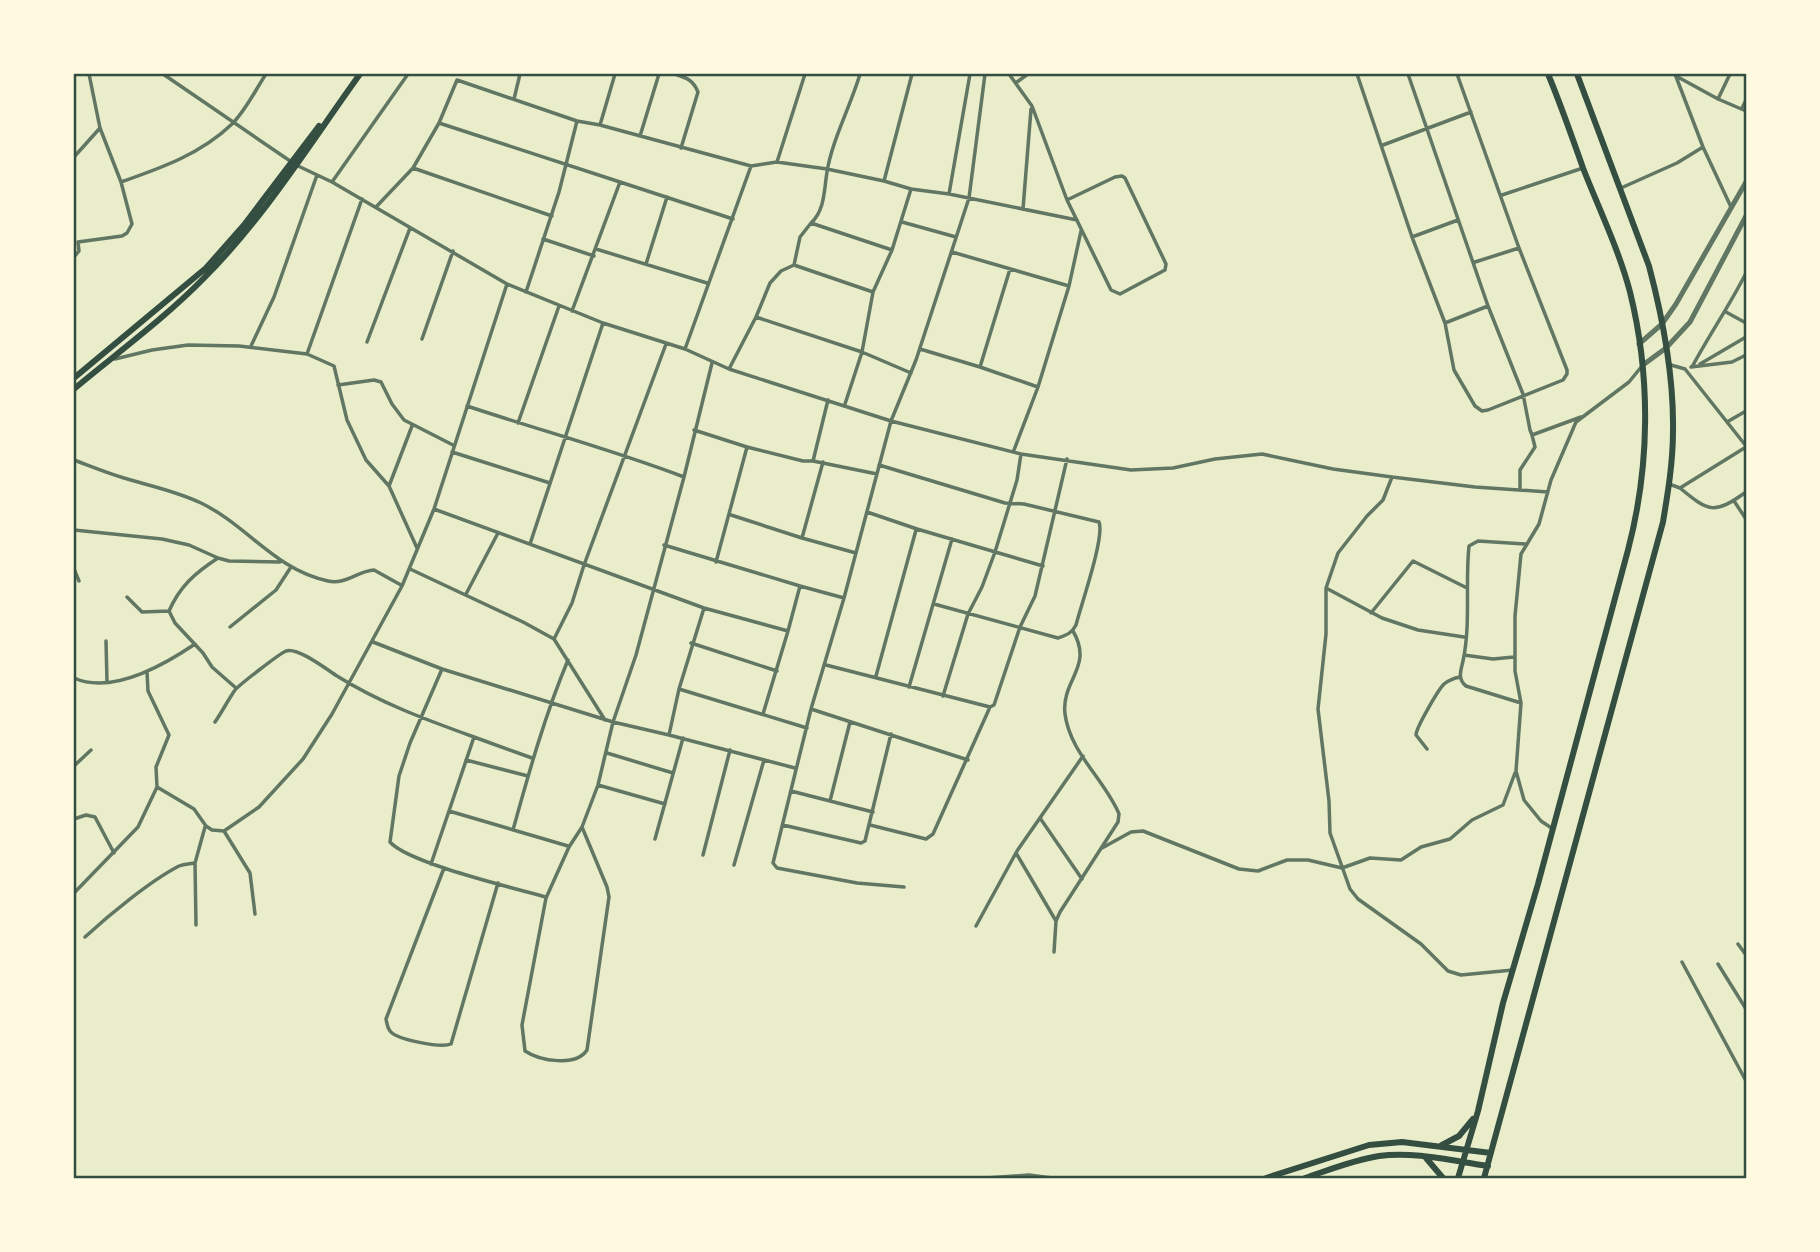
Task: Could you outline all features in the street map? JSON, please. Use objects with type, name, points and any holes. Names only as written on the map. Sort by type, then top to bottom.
[{"type":"main road","points":[[74,389],[154,324],[223,257],[359,74]]},
{"type":"main road","points":[[1458,1178],[1478,1111],[1503,1003],[1639,510],[1645,429],[1643,365],[1630,292],[1548,74]]},
{"type":"main road","points":[[1485,1178],[1663,522],[1669,484],[1673,432],[1668,365],[1649,266],[1577,74]]},
{"type":"main road","points":[[74,378],[205,268],[294,164]]},
{"type":"main road","points":[[1438,1146],[1459,1136],[1478,1111]]},
{"type":"main road","points":[[1266,1178],[1290,1175],[1368,1145],[1402,1142],[1492,1153]]},
{"type":"main road","points":[[1308,1178],[1358,1160],[1381,1156],[1426,1158],[1488,1166]]},
{"type":"main road","points":[[1426,1158],[1443,1178]]},
{"type":"street","points":[[78,242],[122,236],[130,230],[130,215],[121,182],[100,128],[89,74]]},
{"type":"street","points":[[163,74],[294,164],[332,182],[508,284],[603,323],[685,349],[729,369],[845,404],[891,421],[1014,450],[1021,454],[1131,470],[1198,464],[1223,457],[1262,454],[1333,469],[1392,477],[1548,492]]},
{"type":"street","points":[[121,182],[187,156],[205,146],[234,122],[266,74]]},
{"type":"street","points":[[332,182],[408,74]]},
{"type":"street","points":[[451,74],[457,80],[577,121],[751,166],[777,162],[827,169],[1077,220]]},
{"type":"street","points":[[514,99],[520,74]]},
{"type":"street","points":[[600,125],[615,74]]},
{"type":"street","points":[[640,136],[659,74]]},
{"type":"street","points":[[676,74],[695,84],[698,93],[681,148]]},
{"type":"street","points":[[777,162],[805,74]]},
{"type":"street","points":[[794,265],[800,237],[818,217],[827,169],[860,74]]},
{"type":"street","points":[[884,181],[912,74]]},
{"type":"street","points":[[949,194],[970,74]]},
{"type":"street","points":[[904,887],[857,883],[777,868],[774,863],[811,709],[891,421],[920,349],[969,198],[985,74]]},
{"type":"street","points":[[1009,74],[1032,106],[1067,200],[1113,292],[1119,294],[1165,270],[1166,264],[1125,177],[1115,177],[1067,200]]},
{"type":"street","points":[[1017,82],[1028,74]]},
{"type":"street","points":[[1357,74],[1412,237],[1445,323],[1451,361],[1475,406],[1482,411],[1563,380],[1567,374],[1457,74]]},
{"type":"street","points":[[1408,74],[1488,306],[1522,394],[1535,447],[1533,454],[1520,470],[1520,490]]},
{"type":"street","points":[[1718,99],[1730,74]]},
{"type":"street","points":[[1676,75],[1718,99],[1744,110],[1746,100]]},
{"type":"street","points":[[1676,75],[1703,146],[1732,210]]},
{"type":"street","points":[[375,207],[412,168],[439,123],[457,80]]},
{"type":"street","points":[[1023,208],[1032,106]]},
{"type":"street","points":[[1383,145],[1471,112]]},
{"type":"street","points":[[526,292],[552,216],[577,121]]},
{"type":"street","points":[[439,123],[733,219]]},
{"type":"street","points":[[74,157],[100,128]]},
{"type":"street","points":[[1620,188],[1677,163],[1703,146]]},
{"type":"street","points":[[685,349],[751,166]]},
{"type":"street","points":[[412,168],[552,216]]},
{"type":"street","points":[[1502,195],[1583,168]]},
{"type":"street","points":[[251,346],[274,297],[317,175]]},
{"type":"street","points":[[572,311],[620,182]]},
{"type":"street","points":[[1639,344],[1662,324],[1684,293],[1746,182]]},
{"type":"street","points":[[845,404],[862,352],[873,292],[892,250],[911,188]]},
{"type":"street","points":[[646,264],[667,197]]},
{"type":"street","points":[[307,354],[362,199]]},
{"type":"street","points":[[1532,435],[1582,416],[1629,382],[1643,365],[1665,348],[1690,322],[1746,216]]},
{"type":"street","points":[[1412,237],[1458,220]]},
{"type":"street","points":[[902,222],[956,237]]},
{"type":"street","points":[[811,223],[892,250]]},
{"type":"street","points":[[368,342],[410,228]]},
{"type":"street","points":[[1014,450],[1038,387],[1069,285],[1081,231]]},
{"type":"street","points":[[74,235],[79,251],[74,257]]},
{"type":"street","points":[[543,239],[594,256]]},
{"type":"street","points":[[1474,262],[1519,248]]},
{"type":"street","points":[[596,250],[707,283]]},
{"type":"street","points":[[422,339],[453,251]]},
{"type":"street","points":[[952,252],[1069,285]]},
{"type":"street","points":[[729,369],[770,283],[781,271],[794,265],[873,292]]},
{"type":"street","points":[[981,367],[1010,269]]},
{"type":"street","points":[[1692,367],[1746,273]]},
{"type":"street","points":[[157,787],[194,809],[212,830],[224,831],[259,807],[303,759],[372,641],[410,569],[434,509],[508,284]]},
{"type":"street","points":[[518,423],[559,306]]},
{"type":"street","points":[[1445,323],[1488,306]]},
{"type":"street","points":[[1726,312],[1746,323]]},
{"type":"street","points":[[756,317],[862,352],[911,373]]},
{"type":"street","points":[[530,544],[603,323]]},
{"type":"street","points":[[1668,365],[1685,369],[1698,365],[1746,337]]},
{"type":"street","points":[[554,639],[572,604],[666,344]]},
{"type":"street","points":[[74,389],[116,359],[188,345],[251,346],[307,354],[334,366],[347,420],[366,460],[389,486],[417,548]]},
{"type":"street","points":[[920,349],[1038,387]]},
{"type":"street","points":[[1698,365],[1724,364],[1746,355]]},
{"type":"street","points":[[582,827],[607,887],[608,897],[587,1050],[573,1060],[537,1058],[526,1051],[522,1025],[546,898],[569,846],[582,827],[598,785],[684,477],[712,362]]},
{"type":"street","points":[[1679,488],[1746,446],[1685,369]]},
{"type":"street","points":[[338,385],[381,382],[397,411],[412,426],[453,445]]},
{"type":"street","points":[[813,461],[828,400]]},
{"type":"street","points":[[467,406],[625,455],[684,477]]},
{"type":"street","points":[[1727,422],[1746,411]]},
{"type":"street","points":[[1102,848],[1131,832],[1143,831],[1239,869],[1258,871],[1287,860],[1308,860],[1342,868],[1370,858],[1401,860],[1421,848],[1450,839],[1472,820],[1503,805],[1516,771],[1521,703],[1514,657],[1514,616],[1521,554],[1525,544],[1534,536],[1572,429],[1582,416]]},
{"type":"street","points":[[389,486],[412,426]]},
{"type":"street","points":[[694,430],[803,461],[877,474]]},
{"type":"street","points":[[716,562],[747,447]]},
{"type":"street","points":[[452,452],[550,483]]},
{"type":"street","points":[[943,696],[968,614],[995,552],[1017,480],[1021,454]]},
{"type":"street","points":[[74,460],[124,478],[182,494],[203,504],[238,525],[290,567],[335,582],[374,570],[402,586]]},
{"type":"street","points":[[870,825],[930,838],[990,707],[994,705],[1020,627],[1035,596],[1067,460]]},
{"type":"street","points":[[802,538],[823,463]]},
{"type":"street","points":[[879,465],[1010,503],[1099,522],[1101,529],[1073,631],[1080,643],[1082,654],[1065,698],[1065,712],[1069,732],[1119,814],[1118,822],[1056,921],[1054,952]]},
{"type":"street","points":[[1392,477],[1383,500],[1338,553],[1326,589],[1326,634],[1318,709],[1330,833],[1350,889],[1358,899],[1421,944],[1448,971],[1461,975],[1513,970]]},
{"type":"street","points":[[1669,484],[1713,509],[1734,501],[1746,492]]},
{"type":"street","points":[[1734,501],[1746,519]]},
{"type":"street","points":[[434,509],[704,608],[788,631]]},
{"type":"street","points":[[867,512],[1043,566]]},
{"type":"street","points":[[730,514],[856,553]]},
{"type":"street","points":[[876,676],[917,529]]},
{"type":"street","points":[[74,530],[162,539],[189,545],[218,558],[281,562]]},
{"type":"street","points":[[466,594],[498,533]]},
{"type":"street","points":[[909,687],[952,539]]},
{"type":"street","points":[[1521,703],[1466,686],[1460,677],[1464,655],[1469,545],[1472,542],[1525,544]]},
{"type":"street","points":[[664,545],[844,598]]},
{"type":"street","points":[[169,611],[186,582],[218,558]]},
{"type":"street","points":[[1371,613],[1413,561],[1467,588]]},
{"type":"street","points":[[230,626],[276,590],[290,567]]},
{"type":"street","points":[[74,569],[79,581]]},
{"type":"street","points":[[410,569],[554,639],[605,720]]},
{"type":"street","points":[[763,714],[800,586]]},
{"type":"street","points":[[1326,589],[1371,613],[1418,630],[1465,638]]},
{"type":"street","points":[[127,597],[142,612],[169,611]]},
{"type":"street","points":[[934,604],[1058,638],[1073,631]]},
{"type":"street","points":[[669,735],[691,643],[704,608]]},
{"type":"street","points":[[169,611],[175,623],[212,667],[236,688]]},
{"type":"street","points":[[106,641],[107,682]]},
{"type":"street","points":[[372,641],[442,669],[605,720],[796,768]]},
{"type":"street","points":[[691,643],[777,671]]},
{"type":"street","points":[[74,678],[96,684],[147,672],[195,644]]},
{"type":"street","points":[[215,722],[236,688],[277,657],[292,650],[302,653],[348,682],[422,718],[532,758]]},
{"type":"street","points":[[1464,655],[1493,659],[1514,657]]},
{"type":"street","points":[[513,830],[532,758],[568,659]]},
{"type":"street","points":[[825,664],[990,707]]},
{"type":"street","points":[[442,669],[399,776],[389,840],[395,848],[431,864],[546,898]]},
{"type":"street","points":[[74,893],[138,827],[157,787],[156,767],[169,735],[148,691],[147,672]]},
{"type":"street","points":[[1427,750],[1416,735],[1416,727],[1440,689],[1453,678],[1460,677]]},
{"type":"street","points":[[679,690],[807,727]]},
{"type":"street","points":[[811,709],[968,760]]},
{"type":"street","points":[[830,801],[850,722]]},
{"type":"street","points":[[783,825],[861,843],[867,839],[891,734]]},
{"type":"street","points":[[431,864],[474,737]]},
{"type":"street","points":[[655,839],[683,738]]},
{"type":"street","points":[[74,766],[91,750]]},
{"type":"street","points":[[703,855],[730,750]]},
{"type":"street","points":[[607,753],[673,773]]},
{"type":"street","points":[[976,926],[1016,853],[1083,756]]},
{"type":"street","points":[[466,760],[528,776]]},
{"type":"street","points":[[734,865],[764,760]]},
{"type":"street","points":[[1516,771],[1524,800],[1541,821],[1553,829]]},
{"type":"street","points":[[598,785],[664,804]]},
{"type":"street","points":[[791,791],[873,812]]},
{"type":"street","points":[[449,811],[569,846]]},
{"type":"street","points":[[74,819],[86,815],[94,817],[114,853]]},
{"type":"street","points":[[1040,818],[1082,879]]},
{"type":"street","points":[[196,925],[195,863],[206,826]]},
{"type":"street","points":[[224,831],[250,873],[255,914]]},
{"type":"street","points":[[1016,853],[1056,921]]},
{"type":"street","points":[[85,937],[104,919],[163,876],[181,864],[195,863]]},
{"type":"street","points":[[444,868],[386,1020],[390,1032],[398,1037],[443,1046],[451,1044],[498,883]]},
{"type":"street","points":[[1738,944],[1746,955]]},
{"type":"street","points":[[1682,962],[1746,1080]]},
{"type":"street","points":[[1718,964],[1746,1009]]},
{"type":"street","points":[[986,1178],[1029,1175],[1052,1178]]}]
